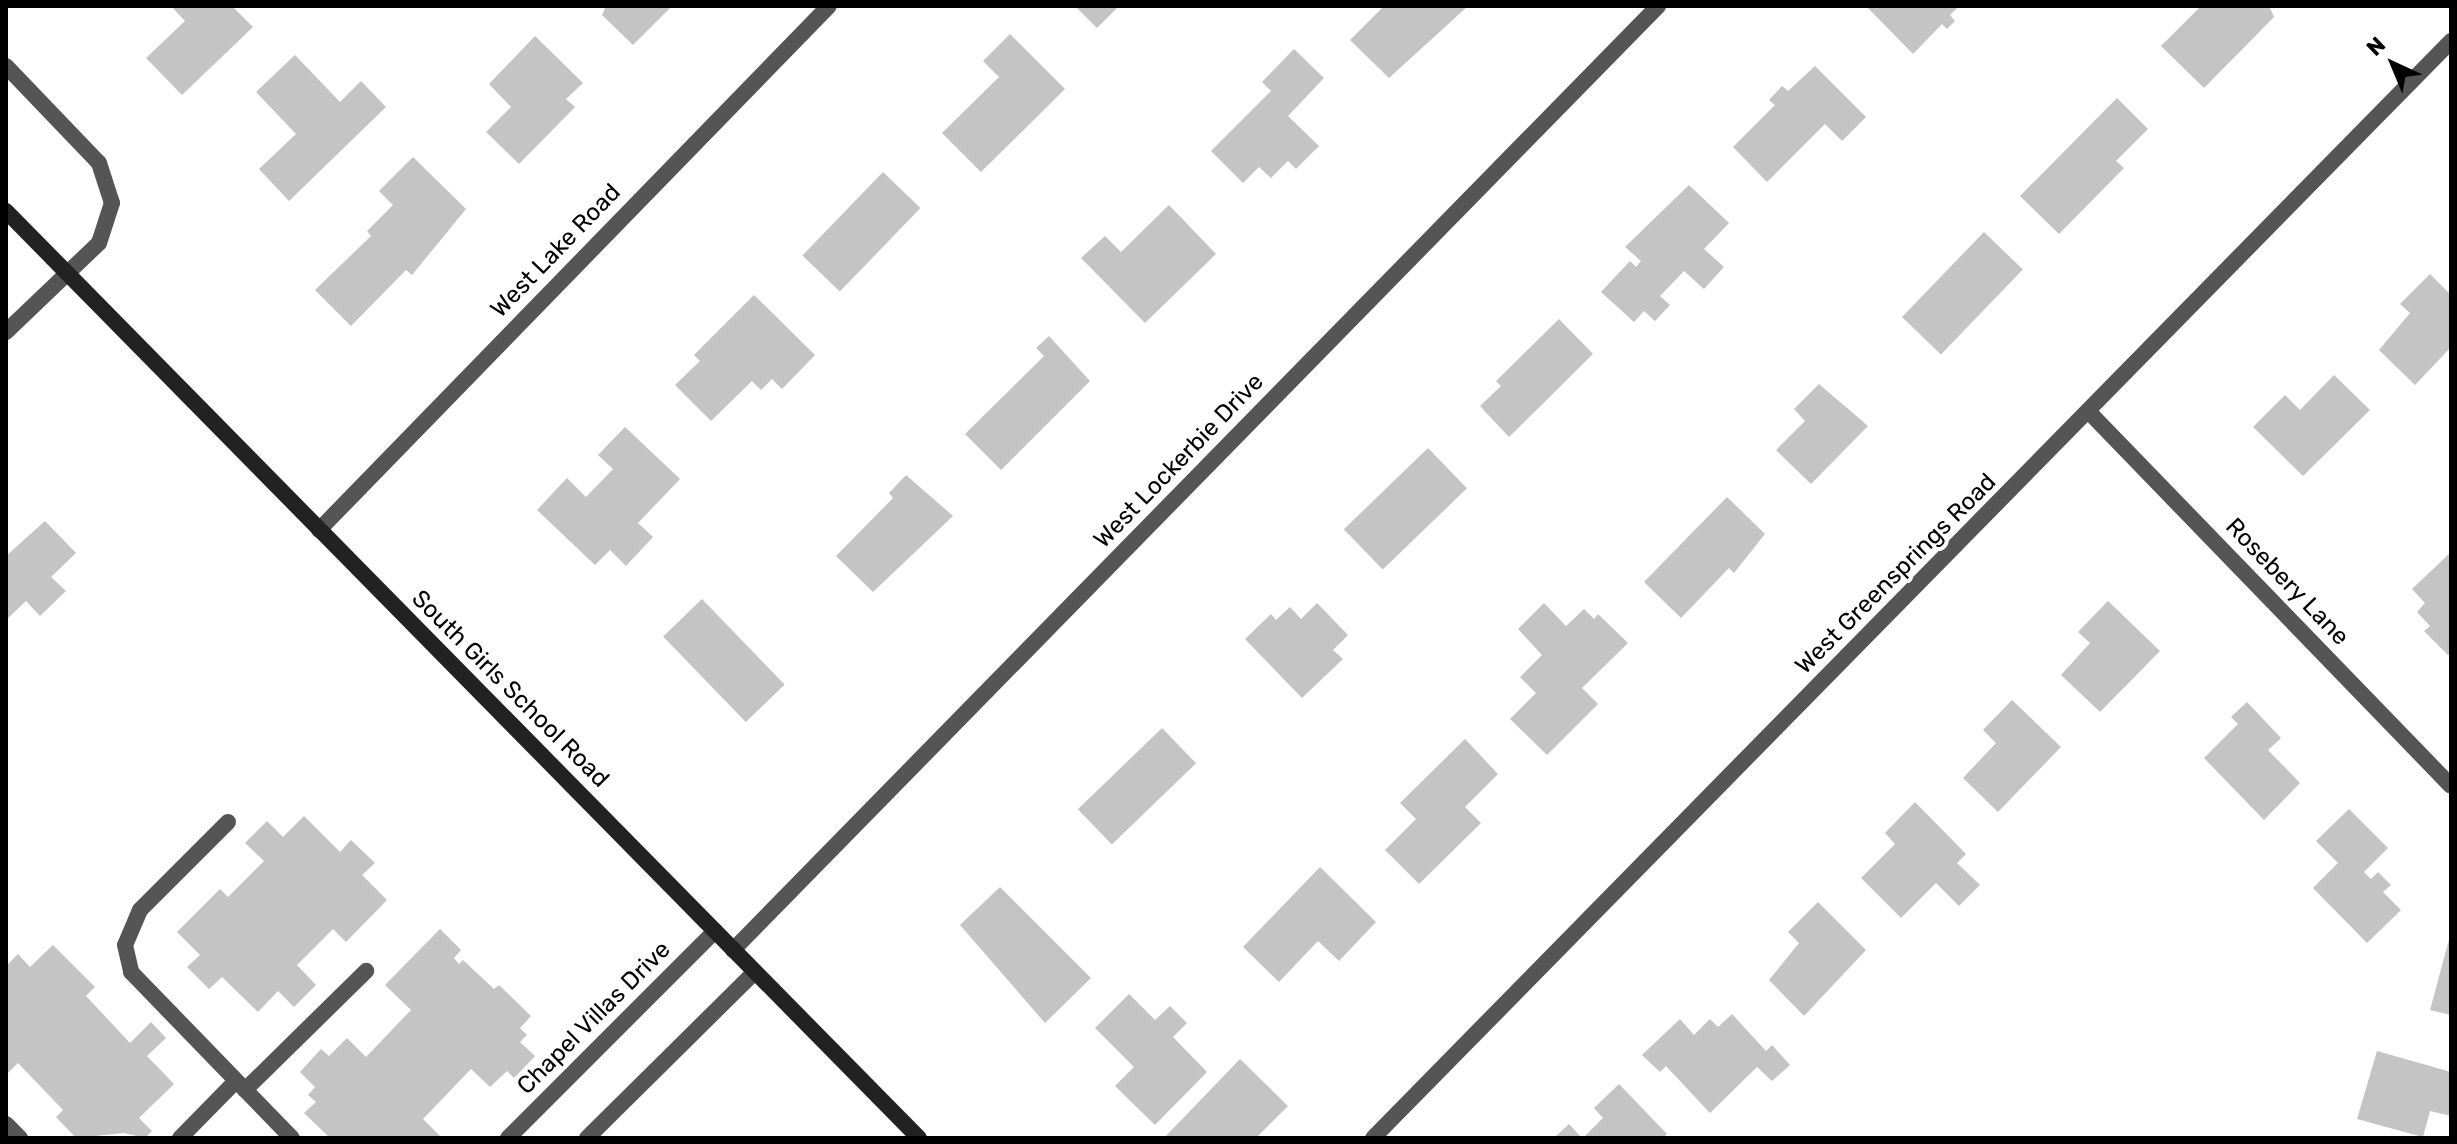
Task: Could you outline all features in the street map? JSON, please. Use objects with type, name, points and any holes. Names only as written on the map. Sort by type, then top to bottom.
[{"type":"main road","name":"South Girls School Road","points":[[6,211],[919,1138]]},
{"type":"street","name":"West Lake Road","points":[[319,530],[829,6]]},
{"type":"street","name":"West Lockerbie Drive","points":[[733,950],[1658,6]]},
{"type":"street","name":"West Greensprings Road","points":[[1373,1138],[2451,41]]},
{"type":"street","points":[[6,66],[92,154],[108,182],[105,234],[6,332]]},
{"type":"street","name":"Rosebery Lane","points":[[2089,412],[2451,786]]},
{"type":"street","points":[[228,822],[140,910],[125,945],[131,972],[292,1138]]},
{"type":"street","name":"Chapel Villas Drive","points":[[508,1138],[715,931]]},
{"type":"street","points":[[180,1138],[366,971]]},
{"type":"street","points":[[587,1138],[755,972]]},
{"type":"street","points":[[6,1124],[20,1138]]},
{"type":"building","points":[[171,6],[232,6],[253,27],[182,95],[146,58],[185,21]]},
{"type":"building","points":[[606,6],[672,6],[633,45],[602,15]]},
{"type":"building","points":[[1075,6],[1119,6],[1097,28]]},
{"type":"building","points":[[1384,6],[1468,6],[1389,78],[1350,40]]},
{"type":"building","points":[[1866,6],[1959,6],[1950,15],[1955,21],[1947,29],[1942,24],[1913,54]]},
{"type":"building","points":[[2201,6],[2269,6],[2274,17],[2204,88],[2161,46]]},
{"type":"building","points":[[1010,34],[1065,89],[981,172],[942,133],[999,77],[983,61]]},
{"type":"building","points":[[535,36],[583,83],[566,99],[575,107],[519,164],[486,132],[511,107],[489,84]]},
{"type":"building","points":[[1294,49],[1324,78],[1288,116],[1319,146],[1296,169],[1288,161],[1271,178],[1259,167],[1243,183],[1211,151],[1271,91],[1262,82]]},
{"type":"building","points":[[295,55],[340,102],[361,81],[386,107],[289,201],[259,169],[296,134],[256,92]]},
{"type":"building","points":[[1815,66],[1866,117],[1842,141],[1825,124],[1767,182],[1733,147],[1775,105],[1769,100],[1782,86],[1788,91]]},
{"type":"building","points":[[2117,98],[2148,129],[2116,161],[2124,168],[2059,234],[2020,196]]},
{"type":"building","points":[[413,157],[466,209],[412,275],[406,270],[351,326],[315,290],[371,236],[367,231],[393,205],[379,191]]},
{"type":"building","points":[[883,172],[920,208],[840,292],[802,255]]},
{"type":"building","points":[[1689,185],[1729,223],[1704,249],[1724,267],[1704,289],[1684,271],[1660,296],[1670,305],[1655,321],[1644,311],[1634,322],[1601,292],[1630,261],[1636,267],[1641,261],[1625,247]]},
{"type":"building","points":[[1169,205],[1216,254],[1145,323],[1081,258],[1105,236],[1121,252]]},
{"type":"building","points":[[1984,232],[2023,270],[1941,354],[1902,317]]},
{"type":"building","points":[[2430,274],[2451,295],[2451,347],[2415,385],[2379,350],[2410,313],[2400,304]]},
{"type":"building","points":[[754,295],[815,355],[782,389],[772,379],[761,390],[752,381],[711,421],[675,385],[700,361],[694,355]]},
{"type":"building","points":[[1559,319],[1593,354],[1509,437],[1480,406],[1501,386],[1496,381]]},
{"type":"building","points":[[1049,336],[1090,381],[1001,470],[965,434],[1044,356],[1036,348]]},
{"type":"building","points":[[2334,375],[2370,410],[2303,476],[2253,427],[2285,395],[2300,410]]},
{"type":"building","points":[[1819,384],[1868,426],[1811,484],[1776,450],[1805,421],[1794,409]]},
{"type":"building","points":[[625,427],[680,479],[638,523],[653,537],[626,566],[610,550],[595,565],[537,510],[567,478],[586,497],[613,469],[598,455]]},
{"type":"building","points":[[1428,448],[1467,488],[1383,570],[1344,529]]},
{"type":"building","points":[[906,475],[953,516],[873,592],[836,556],[893,498],[889,493]]},
{"type":"building","points":[[1727,497],[1765,534],[1734,573],[1729,568],[1681,618],[1644,582]]},
{"type":"building","points":[[45,521],[76,553],[51,577],[66,591],[40,616],[26,601],[6,620],[6,556]]},
{"type":"building","points":[[2451,552],[2451,652],[2448,655],[2424,631],[2430,626],[2417,612],[2425,603],[2412,589]]},
{"type":"building","points":[[702,599],[785,685],[746,722],[663,637]]},
{"type":"building","points":[[2108,601],[2160,651],[2100,712],[2061,675],[2090,643],[2078,632]]},
{"type":"building","points":[[1317,603],[1348,635],[1333,650],[1343,659],[1302,698],[1245,639],[1271,614],[1276,620],[1290,607],[1301,619]]},
{"type":"building","points":[[1544,603],[1566,626],[1584,609],[1594,619],[1598,614],[1628,643],[1582,688],[1598,704],[1547,755],[1510,719],[1536,693],[1520,677],[1542,655],[1518,629]]},
{"type":"building","points":[[2012,700],[2061,747],[1998,812],[1963,778],[1996,743],[1983,730]]},
{"type":"building","points":[[2247,702],[2281,738],[2268,750],[2300,783],[2264,820],[2204,758],[2238,724],[2231,717]]},
{"type":"building","points":[[1162,728],[1196,763],[1112,845],[1078,809]]},
{"type":"building","points":[[1465,739],[1498,774],[1465,807],[1481,823],[1419,884],[1385,850],[1416,819],[1400,803]]},
{"type":"building","points":[[1915,802],[1966,854],[1957,863],[1980,885],[1959,906],[1936,883],[1901,918],[1861,878],[1895,844],[1885,833]]},
{"type":"building","points":[[2349,809],[2388,848],[2364,872],[2371,879],[2378,872],[2391,885],[2383,892],[2401,910],[2367,943],[2313,888],[2338,863],[2316,841]]},
{"type":"building","points":[[304,816],[340,852],[351,840],[375,863],[362,875],[387,900],[346,942],[333,929],[297,965],[316,985],[294,1007],[278,991],[258,1012],[222,977],[209,989],[187,967],[200,955],[177,932],[220,889],[228,897],[264,861],[245,843],[267,821],[283,837]]},
{"type":"building","points":[[1320,867],[1376,922],[1339,961],[1318,941],[1279,982],[1243,947]]},
{"type":"building","points":[[1000,887],[1091,978],[1045,1023],[960,925]]},
{"type":"building","points":[[1818,902],[1866,950],[1804,1016],[1769,980],[1799,943],[1788,932]]},
{"type":"building","points":[[440,929],[461,950],[454,958],[459,964],[463,960],[494,989],[499,985],[531,1016],[520,1028],[527,1035],[520,1042],[535,1056],[514,1078],[507,1071],[490,1087],[471,1069],[423,1119],[442,1138],[330,1138],[304,1113],[316,1102],[308,1095],[315,1087],[300,1072],[321,1049],[329,1056],[347,1038],[366,1057],[411,1010],[385,985]]},
{"type":"building","points":[[2451,936],[2451,1015],[2430,1010]]},
{"type":"building","points":[[53,945],[95,987],[86,996],[130,1043],[151,1022],[166,1038],[147,1056],[174,1084],[139,1118],[152,1131],[145,1138],[124,1133],[76,1138],[56,1117],[63,1110],[18,1063],[6,1075],[6,966],[18,954],[30,967]]},
{"type":"building","points":[[1129,994],[1155,1020],[1170,1006],[1187,1023],[1173,1037],[1207,1072],[1155,1125],[1115,1086],[1134,1067],[1095,1028]]},
{"type":"building","points":[[1732,1014],[1766,1051],[1772,1045],[1790,1065],[1772,1081],[1757,1067],[1710,1113],[1666,1066],[1660,1072],[1642,1055],[1680,1019],[1694,1035],[1710,1019],[1718,1027]]},
{"type":"building","points":[[2377,1051],[2451,1072],[2451,1116],[2430,1111],[2423,1137],[2357,1119]]},
{"type":"building","points":[[1240,1059],[1288,1106],[1256,1138],[1164,1138]]},
{"type":"building","points":[[1619,1084],[1667,1134],[1663,1138],[1583,1138],[1603,1118],[1594,1108]]},
{"type":"building","points":[[1569,1124],[1582,1138],[1554,1138]]}]
